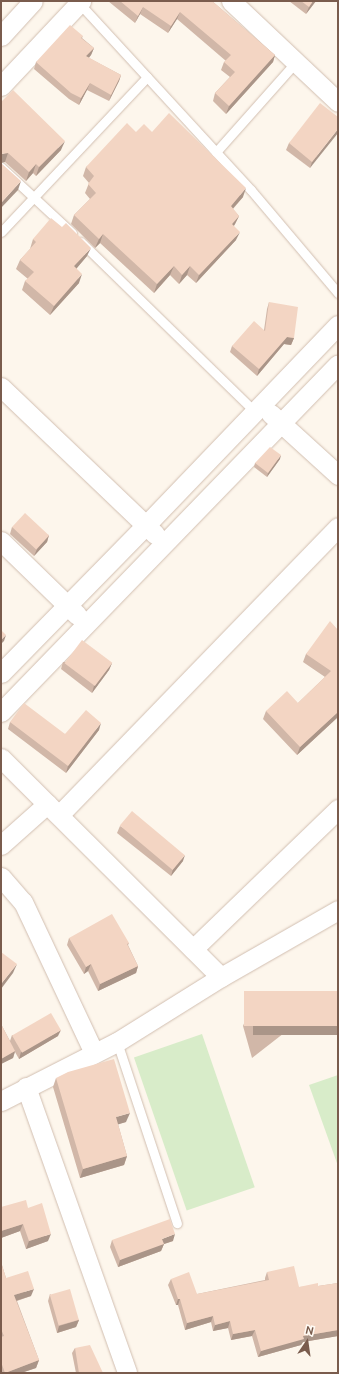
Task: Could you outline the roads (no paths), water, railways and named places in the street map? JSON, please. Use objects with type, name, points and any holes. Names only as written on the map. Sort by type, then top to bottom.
[{"type":"street","points":[[5,24],[33,1]]},
{"type":"street","points":[[231,1],[338,102]]},
{"type":"street","points":[[1,86],[80,2]]},
{"type":"street","points":[[1,673],[146,525],[338,325]]},
{"type":"street","points":[[1,712],[338,364]]},
{"type":"street","points":[[1,387],[165,543]]},
{"type":"street","points":[[258,409],[281,423],[338,475]]},
{"type":"street","points":[[1,845],[53,810],[338,527]]},
{"type":"street","points":[[1,542],[86,624]]},
{"type":"street","points":[[1,758],[221,977]]},
{"type":"street","points":[[193,949],[338,809]]},
{"type":"street","points":[[1,877],[23,902],[94,1053]]},
{"type":"street","points":[[1,1101],[117,1042],[221,977],[338,910]]},
{"type":"street","points":[[26,1087],[127,1373]]},
{"type":"lane","points":[[80,2],[270,210],[338,293]]},
{"type":"lane","points":[[216,152],[296,62]]},
{"type":"lane","points":[[1,232],[147,77]]},
{"type":"lane","points":[[1,167],[34,196],[258,409]]},
{"type":"lane","points":[[117,1042],[177,1223]]}]
